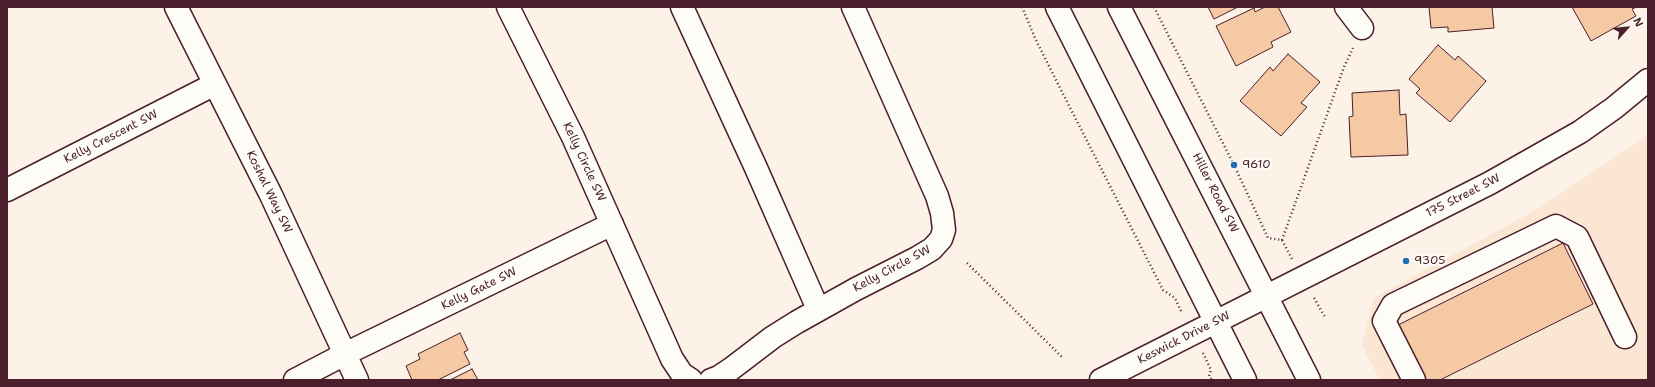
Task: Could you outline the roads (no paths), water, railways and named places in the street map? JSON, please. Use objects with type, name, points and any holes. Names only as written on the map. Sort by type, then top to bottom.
[{"type":"street","name":"Koshal Way SW","points":[[176,7],[272,195],[357,380]]},
{"type":"street","name":"Kelly Circle SW","points":[[508,7],[570,130],[672,359],[682,374],[691,380]]},
{"type":"street","points":[[682,7],[756,168],[818,309]]},
{"type":"street","name":"Kelly Circle SW","points":[[711,380],[719,377],[773,338],[818,309],[932,249],[941,239],[944,230],[942,213],[937,196],[853,7]]},
{"type":"street","points":[[1058,7],[1245,380]]},
{"type":"street","name":"Hiller Road SW","points":[[1119,7],[1309,380]]},
{"type":"street","points":[[1346,7],[1362,28]]},
{"type":"street","name":"175 Street SW","points":[[1267,296],[1490,183],[1530,161],[1614,108],[1648,80]]},
{"type":"street","name":"Kelly Crescent SW","points":[[7,190],[215,84]]},
{"type":"street","name":"Kelly Gate SW","points":[[346,354],[612,224]]},
{"type":"street","points":[[1414,380],[1384,322],[1393,305],[1556,226],[1578,238],[1625,337]]},
{"type":"street","name":"Keswick Drive SW","points":[[1101,380],[1267,296]]},
{"type":"street","points":[[296,380],[346,354]]},
{"type":"place","name":"9610","points":[[1234,165]]},
{"type":"place","name":"9305","points":[[1406,261]]}]
